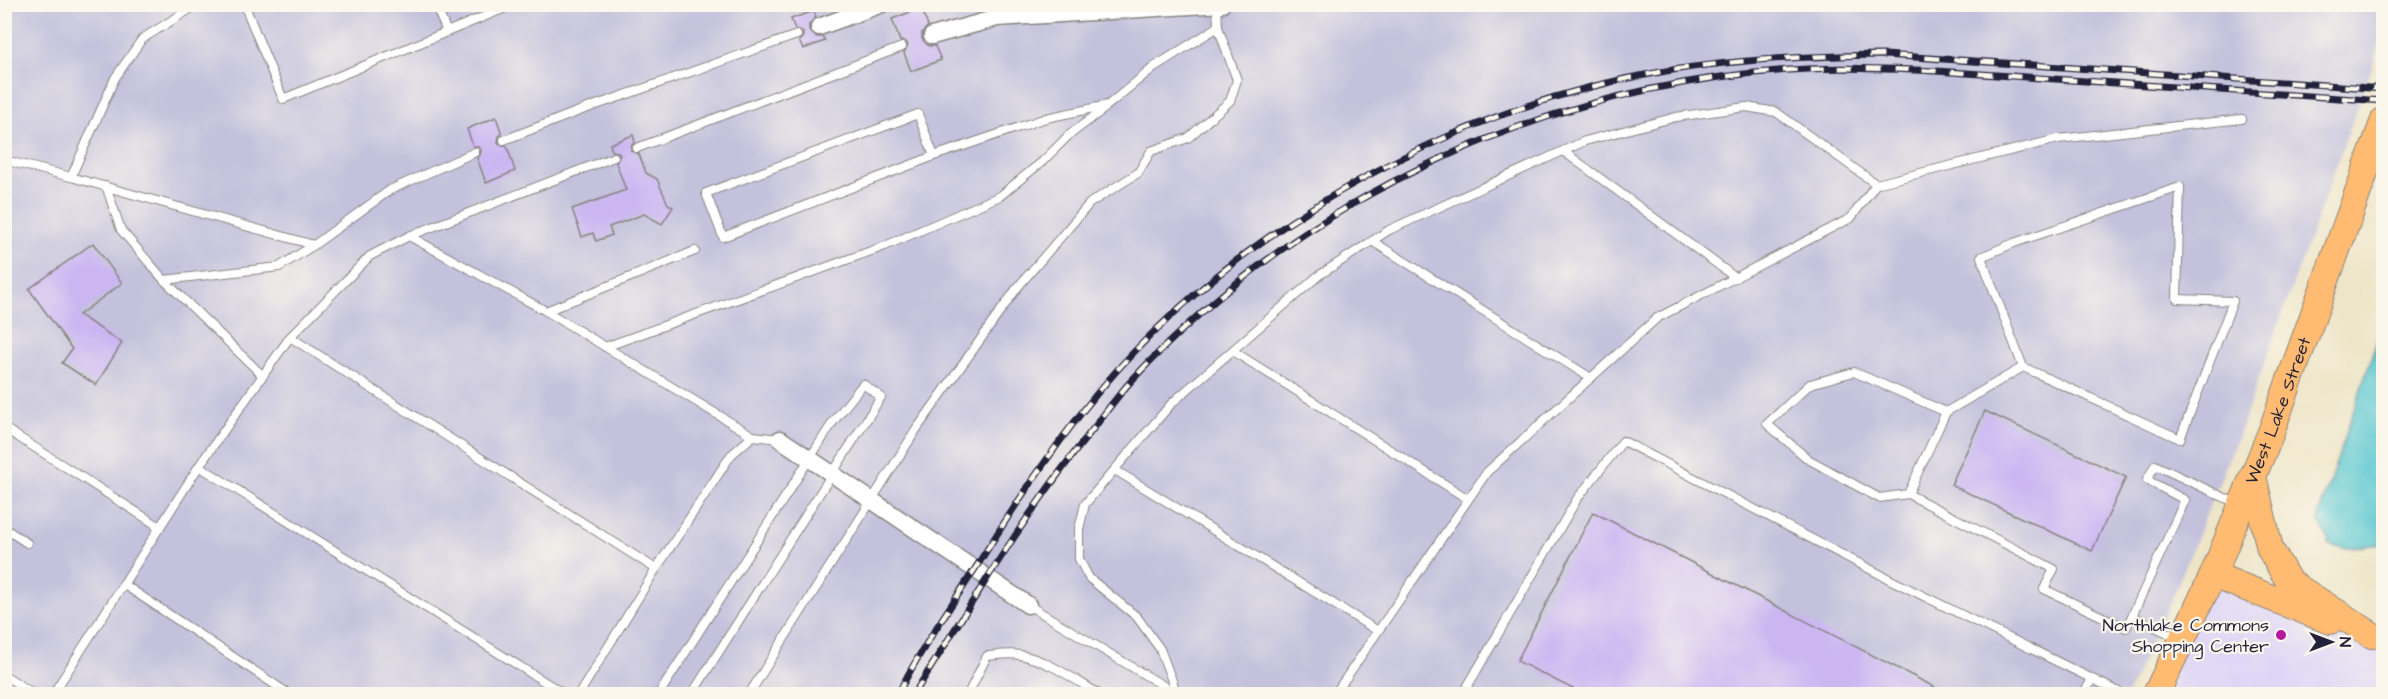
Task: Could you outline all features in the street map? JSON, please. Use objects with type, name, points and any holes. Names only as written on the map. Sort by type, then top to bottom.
[{"type":"main road","name":"West Lake Street","points":[[2156,694],[2213,575],[2271,432],[2384,120]]},
{"type":"main road","points":[[2253,476],[2270,549],[2289,582],[2378,635]]},
{"type":"main road","points":[[2213,575],[2334,623],[2378,635]]},
{"type":"street","points":[[819,27],[882,4]]},
{"type":"street","points":[[932,36],[997,18],[1222,4]]},
{"type":"street","points":[[780,439],[1028,605]]},
{"type":"lane","points":[[71,177],[115,78],[142,39],[198,4]]},
{"type":"lane","points":[[244,4],[283,99],[515,4]]},
{"type":"lane","points":[[435,4],[447,32]]},
{"type":"lane","points":[[749,694],[916,430],[1017,288],[1090,203],[1138,173],[1151,151],[1188,138],[1230,101],[1237,80],[1218,27],[1216,5]]},
{"type":"lane","points":[[605,347],[885,246],[1000,196],[1043,161],[1068,136],[1154,67],[1218,27]]},
{"type":"lane","points":[[504,140],[582,110],[797,35]]},
{"type":"lane","points":[[637,148],[902,47]]},
{"type":"lane","points":[[934,156],[918,114],[706,193],[723,237],[934,156],[1046,118],[1108,105]]},
{"type":"lane","points":[[1177,694],[1155,641],[1137,617],[1089,578],[1079,559],[1079,529],[1085,504],[1172,403],[1318,276],[1389,230],[1586,141],[1676,117],[1746,107],[1776,112],[1876,184]]},
{"type":"lane","points":[[1335,694],[1486,472],[1657,318],[1851,218],[1876,184],[2058,139],[2242,119]]},
{"type":"lane","points":[[164,280],[279,267],[314,245],[390,190],[475,152]]},
{"type":"lane","points":[[1563,152],[1736,278]]},
{"type":"lane","points":[[53,694],[200,466],[290,337],[370,256],[409,236],[614,156]]},
{"type":"lane","points":[[4,160],[106,186],[314,245]]},
{"type":"lane","points":[[106,186],[121,230],[164,280],[263,375]]},
{"type":"lane","points":[[2180,187],[2177,299],[2233,301],[2180,440],[2023,367],[1981,257],[2014,243],[2180,187]]},
{"type":"lane","points":[[409,236],[546,311],[753,436],[780,439]]},
{"type":"lane","points":[[1372,241],[1591,378]]},
{"type":"lane","points":[[546,311],[695,251]]},
{"type":"lane","points":[[290,337],[656,569]]},
{"type":"lane","points":[[1233,351],[1468,499]]},
{"type":"lane","points":[[1908,494],[1946,412],[2023,367]]},
{"type":"lane","points":[[1946,412],[1854,372],[1810,384],[1767,424],[1808,459],[1879,498],[1908,494],[2054,569],[2044,589],[2126,628],[2185,500],[2147,480],[2155,465],[2241,506]]},
{"type":"lane","points":[[659,694],[833,422],[863,384],[881,397],[692,694]]},
{"type":"lane","points":[[4,428],[160,527]]},
{"type":"lane","points":[[579,694],[656,569],[731,455],[753,436]]},
{"type":"lane","points":[[1463,694],[1577,499],[1623,441],[1891,580],[2123,694]]},
{"type":"lane","points":[[200,466],[564,694]]},
{"type":"lane","points":[[1115,470],[1378,631]]},
{"type":"lane","points":[[4,528],[27,543]]},
{"type":"lane","points":[[123,584],[289,694]]},
{"type":"lane","points":[[1028,605],[1177,694]]},
{"type":"lane","points":[[2132,616],[2182,640]]},
{"type":"lane","points":[[968,694],[987,656],[1001,655],[1020,655],[1046,663],[1099,694]]},
{"type":"lane","points":[[4,675],[34,694]]},
{"type":"lane","points":[[2084,694],[2092,679]]},
{"type":"shaded area","points":[[2383,4],[2384,34],[2238,436],[2175,592],[2127,694],[5,694],[4,5]]},
{"type":"shaded area","name":"Northlake Commons Shopping Center","points":[[2213,575],[2383,635],[2383,694],[2156,694]]},
{"type":"water","points":[[2383,323],[2383,544],[2349,548],[2335,546],[2328,544],[2329,540],[2319,522],[2319,514]]},
{"type":"building","points":[[921,8],[928,26],[922,33],[922,39],[929,46],[935,46],[941,60],[911,71],[904,53],[908,45],[900,41],[892,19]]},
{"type":"building","points":[[814,11],[816,17],[809,25],[809,31],[817,37],[823,37],[825,41],[803,49],[799,41],[803,37],[803,32],[795,29],[791,19]]},
{"type":"building","points":[[496,117],[502,134],[498,142],[500,145],[507,146],[515,171],[486,183],[477,158],[481,150],[473,146],[467,129]]},
{"type":"building","points":[[633,135],[635,142],[631,146],[631,151],[639,154],[646,173],[657,179],[668,204],[673,207],[662,224],[644,214],[609,227],[612,235],[596,241],[593,233],[582,237],[572,209],[626,190],[616,163],[620,155],[612,151],[610,144]]},
{"type":"building","points":[[93,243],[122,283],[79,315],[122,343],[96,385],[62,363],[72,349],[29,289]]},
{"type":"building","points":[[1985,411],[2126,477],[2092,551],[1951,485]]},
{"type":"building","points":[[1593,512],[1948,694],[1583,694],[1517,661]]},
{"type":"railway","points":[[898,694],[927,643],[1028,486],[1063,437],[1119,368],[1174,313],[1235,262],[1300,216],[1368,175],[1440,140],[1514,110],[1590,87],[1693,67],[1802,57],[1885,55],[2384,89]]},
{"type":"railway","points":[[914,694],[978,592],[1068,461],[1133,379],[1201,313],[1276,254],[1356,202],[1440,159],[1528,123],[1620,96],[1713,78],[1808,69],[1936,71],[2384,101]]},
{"type":"place","name":"Northlake Commons Shopping Center","points":[[2281,635]]}]
